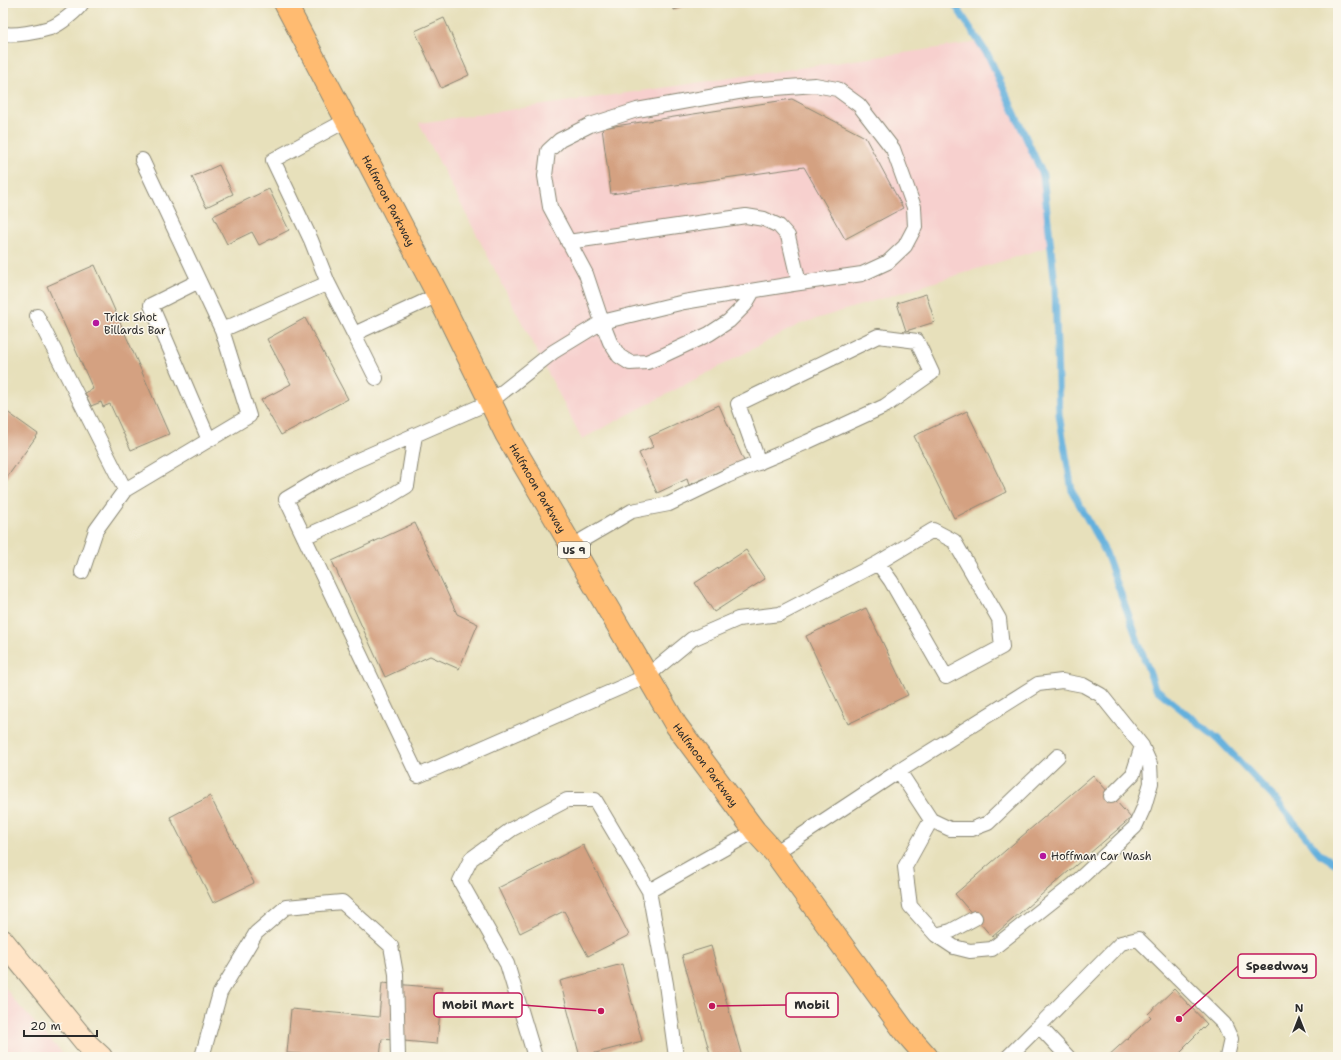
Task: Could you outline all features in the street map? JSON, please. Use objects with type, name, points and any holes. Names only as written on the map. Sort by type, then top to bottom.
[{"type":"main road","name":"Halfmoon Parkway","points":[[285,3],[438,296],[506,434],[676,725],[755,831],[775,853],[905,1032],[927,1057]]},
{"type":"street","points":[[3,941],[87,1044],[101,1057]]},
{"type":"lane","points":[[3,34],[12,35],[51,28],[78,10],[82,3]]},
{"type":"lane","points":[[753,291],[745,305],[729,321],[709,334],[647,362],[630,363],[619,356],[610,342],[602,322],[586,274],[550,207],[545,176],[548,151],[560,140],[590,125],[637,110],[749,90],[814,85],[837,89],[859,105],[894,149],[914,206],[915,227],[906,246],[888,262],[862,274],[799,283],[684,302],[602,322],[553,352],[490,402],[335,470],[286,499],[418,776],[647,676],[692,639],[738,619],[780,614],[878,563],[933,530],[954,541],[999,619],[1002,647],[946,677],[891,581],[878,563]]},
{"type":"lane","points":[[347,120],[273,160],[311,240],[328,283],[376,378]]},
{"type":"lane","points":[[82,572],[96,530],[125,490],[248,416],[222,330],[142,160]]},
{"type":"lane","points":[[568,242],[746,216],[764,219],[778,226],[788,236],[799,283]]},
{"type":"lane","points":[[199,281],[151,305],[210,440]]},
{"type":"lane","points":[[222,330],[328,283]]},
{"type":"lane","points":[[354,334],[438,296]]},
{"type":"lane","points":[[37,316],[125,490]]},
{"type":"lane","points":[[572,546],[632,511],[669,504],[727,476],[759,463],[807,442],[885,406],[932,373],[917,341],[878,336],[738,404],[759,463]]},
{"type":"lane","points":[[304,537],[374,506],[407,486],[415,435]]},
{"type":"lane","points":[[775,853],[899,771],[1038,684],[1062,681],[1083,685],[1101,695],[1142,746],[1150,764],[1151,783],[1144,807],[1135,827],[1073,885],[992,949],[970,951],[954,947],[936,935],[910,906],[906,867],[931,820]]},
{"type":"lane","points":[[1111,796],[1133,774],[1142,746]]},
{"type":"lane","points":[[899,771],[931,820],[950,829],[972,829],[988,823],[1058,756]]},
{"type":"lane","points":[[535,1057],[507,964],[460,881],[472,859],[512,829],[567,800],[595,800],[649,891],[666,984],[676,1057]]},
{"type":"lane","points":[[649,891],[755,831]]},
{"type":"lane","points":[[202,1057],[220,993],[256,933],[286,907],[342,902],[391,946],[396,974],[398,1057]]},
{"type":"lane","points":[[936,935],[951,931],[975,918]]},
{"type":"lane","points":[[1008,1057],[1121,943],[1138,939],[1224,1024],[1231,1040],[1226,1057]]},
{"type":"lane","points":[[1039,1026],[1068,1057]]},
{"type":"shaded area","points":[[979,42],[989,57],[1043,175],[1051,246],[800,324],[582,439],[419,123]]},
{"type":"shaded area","points":[[3,984],[14,1000],[66,1057],[3,1057]]},
{"type":"building","points":[[672,3],[695,3],[674,10]]},
{"type":"building","points":[[444,18],[469,75],[441,88],[415,31]]},
{"type":"building","points":[[792,99],[865,137],[903,208],[845,239],[804,167],[611,194],[602,128]]},
{"type":"building","points":[[219,165],[233,194],[206,207],[192,177]]},
{"type":"building","points":[[269,189],[289,230],[259,245],[252,232],[227,244],[213,216]]},
{"type":"building","points":[[95,265],[169,434],[131,450],[110,404],[103,407],[101,402],[91,406],[85,393],[93,389],[47,286]]},
{"type":"building","points":[[926,294],[935,322],[906,331],[897,303]]},
{"type":"building","points":[[305,318],[348,399],[281,435],[261,400],[291,384],[267,339]]},
{"type":"building","points":[[719,405],[744,461],[689,485],[687,479],[657,493],[639,453],[653,447],[649,437]]},
{"type":"building","points":[[3,409],[38,434],[3,483]]},
{"type":"building","points":[[967,411],[1006,492],[954,518],[914,436]]},
{"type":"building","points":[[415,523],[457,614],[478,624],[459,669],[430,656],[385,677],[332,561]]},
{"type":"building","points":[[746,550],[765,579],[714,612],[695,583]]},
{"type":"building","points":[[866,608],[908,695],[848,724],[806,636]]},
{"type":"building","name":"Hoffman Car Wash","points":[[1093,775],[1131,818],[992,937],[955,894]]},
{"type":"building","points":[[210,796],[254,883],[213,903],[170,817]]},
{"type":"building","points":[[583,845],[629,935],[588,956],[564,911],[520,933],[498,888]]},
{"type":"building","points":[[711,946],[742,1057],[711,1057],[682,955]]},
{"type":"building","points":[[622,964],[642,1041],[580,1057],[560,981]]},
{"type":"building","points":[[382,983],[442,988],[437,1044],[382,1039],[380,1057],[333,1057],[287,1053],[291,1009],[379,1017]]},
{"type":"building","points":[[1174,989],[1207,1024],[1184,1047],[1185,1048],[1176,1057],[1107,1057],[1151,1017],[1148,1014]]},
{"type":"waterway","points":[[954,3],[989,57],[1043,175],[1055,285],[1059,414],[1072,491],[1106,553],[1155,688],[1218,739],[1276,800],[1320,854],[1338,865]]},
{"type":"place","name":"Trick Shot Billards Bar","points":[[96,323]]},
{"type":"place","name":"Hoffman Car Wash","points":[[1043,856]]},
{"type":"place","name":"Mobil","points":[[712,1006]]},
{"type":"place","name":"Mobil Mart","points":[[601,1011]]},
{"type":"place","name":"Speedway","points":[[1179,1019]]}]
